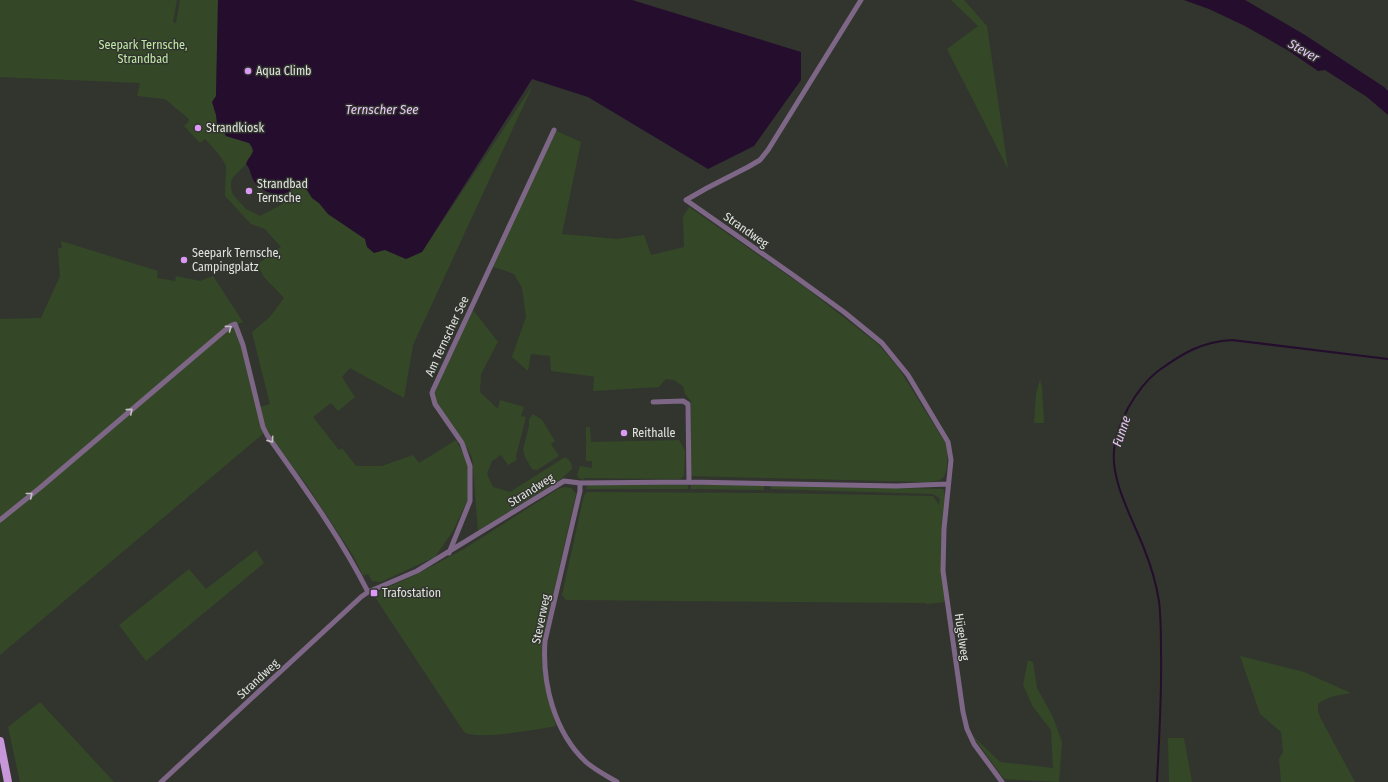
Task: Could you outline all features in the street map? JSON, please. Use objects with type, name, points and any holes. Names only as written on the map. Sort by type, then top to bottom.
[{"type":"main road","points":[[0,741],[8,782]]},
{"type":"street","name":"Strandweg","points":[[161,782],[361,597],[368,592],[417,571],[449,553],[564,481],[580,483],[688,482],[896,486],[948,484],[951,460],[948,442],[908,375],[882,344],[844,312],[793,274],[686,200],[760,160],[861,0]]},
{"type":"street","name":"Am Ternscher See","points":[[449,553],[470,501],[470,466],[462,443],[435,404],[432,393],[554,130]]},
{"type":"street","points":[[0,520],[230,326],[235,324],[243,345],[263,427],[351,558],[368,592]]},
{"type":"street","points":[[653,402],[683,401],[688,404],[688,482]]},
{"type":"street","name":"Steverweg","points":[[580,483],[580,491],[545,641],[545,665],[551,699],[557,721],[562,732],[587,762],[617,782]]},
{"type":"street","name":"Hügelweg","points":[[948,484],[944,536],[944,572],[963,712],[967,729],[974,744],[1002,782]]},
{"type":"green space","name":"Seepark Ternsche, Strandbad","points":[[0,0],[177,0],[173,22],[176,23],[180,0],[218,0],[216,96],[214,109],[217,124],[221,125],[226,136],[249,143],[253,151],[246,164],[231,181],[233,195],[246,209],[260,216],[281,205],[291,196],[290,190],[294,186],[300,186],[307,190],[312,198],[319,203],[328,214],[365,239],[367,247],[385,250],[406,259],[422,252],[533,85],[413,345],[404,398],[350,368],[342,377],[355,397],[338,411],[331,403],[313,417],[339,450],[342,448],[356,466],[382,466],[413,455],[419,463],[456,440],[468,463],[468,499],[453,531],[435,557],[381,582],[372,581],[368,574],[363,576],[354,557],[306,484],[268,434],[264,433],[0,655],[0,319],[41,318],[60,276],[58,248],[62,248],[61,241],[158,271],[157,278],[175,281],[176,276],[200,281],[213,276],[243,322],[238,324],[245,344],[260,407],[270,404],[252,332],[270,317],[284,298],[263,276],[258,264],[281,247],[265,229],[251,224],[225,196],[226,166],[221,157],[205,139],[200,143],[184,126],[189,119],[165,99],[137,96],[140,83],[0,77]]},
{"type":"green space","points":[[951,0],[964,0],[987,26],[1008,169],[947,49],[978,26]]},
{"type":"green space","points":[[554,130],[581,142],[562,234],[617,239],[644,235],[651,255],[684,247],[683,217],[689,207],[806,288],[878,344],[898,367],[946,444],[947,465],[946,471],[941,479],[924,482],[691,476],[691,401],[685,394],[683,386],[674,380],[666,379],[659,387],[593,391],[594,377],[597,377],[551,371],[550,356],[531,354],[528,371],[512,357],[526,317],[522,288],[514,274],[491,266]]},
{"type":"green space","points":[[473,310],[498,342],[481,374],[480,392],[498,409],[500,400],[524,407],[521,416],[526,417],[516,456],[517,460],[508,465],[501,455],[492,461],[487,474],[493,487],[510,492],[565,457],[572,465],[572,469],[561,479],[478,531],[472,457],[461,438],[436,403],[433,390]]},
{"type":"green space","points":[[1040,379],[1042,387],[1044,423],[1034,423],[1036,394]]},
{"type":"green space","points":[[533,414],[542,420],[555,441],[551,444],[559,456],[537,470],[532,469],[523,450],[529,426],[529,419]]},
{"type":"green space","points":[[586,427],[590,427],[591,442],[679,440],[685,451],[684,476],[680,479],[584,478],[583,480],[579,478],[577,475],[580,466],[592,468],[592,461],[586,461]]},
{"type":"green space","points":[[593,484],[688,485],[688,489],[586,489],[587,486]]},
{"type":"green space","points":[[691,485],[764,485],[764,490],[691,489]]},
{"type":"green space","points":[[771,485],[943,489],[945,498],[943,547],[946,602],[927,604],[566,600],[562,595],[584,495],[587,492],[933,496],[939,505],[940,497],[939,498],[933,494],[771,489]]},
{"type":"green space","points":[[565,487],[571,488],[576,494],[542,642],[542,664],[545,685],[556,726],[494,735],[471,734],[464,732],[373,594],[415,575],[464,549],[558,489]]},
{"type":"green space","points":[[256,550],[264,563],[146,661],[119,625],[189,569],[206,589]]},
{"type":"green space","points":[[1240,656],[1304,672],[1351,693],[1325,699],[1318,704],[1318,711],[1355,782],[1281,782],[1279,759],[1283,752],[1281,732],[1260,714]]},
{"type":"green space","points":[[1028,660],[1033,662],[1037,688],[1053,717],[1062,742],[1059,782],[1004,779],[972,735],[1000,762],[1053,768],[1051,730],[1033,707],[1023,685]]},
{"type":"green space","points":[[40,702],[114,782],[20,782],[8,727]]},
{"type":"green space","points":[[1168,738],[1184,738],[1192,782],[1169,782]]},
{"type":"water","name":"Ternscher See","points":[[218,0],[632,0],[801,52],[801,80],[754,146],[708,169],[588,97],[532,79],[422,252],[406,259],[385,250],[374,253],[367,247],[365,239],[328,214],[319,203],[312,198],[307,190],[300,186],[294,186],[289,192],[283,194],[274,194],[261,188],[254,181],[246,164],[253,152],[252,146],[249,143],[226,136],[221,126],[217,124],[212,102],[216,96]]},
{"type":"water","name":"Stever","points":[[1184,0],[1245,0],[1305,35],[1384,87],[1388,91],[1388,115],[1367,97],[1325,70],[1318,71],[1289,51],[1245,26],[1209,9]]},
{"type":"waterway","name":"Funne","points":[[1157,782],[1161,684],[1161,626],[1159,601],[1148,559],[1119,487],[1114,463],[1116,440],[1121,423],[1128,408],[1141,388],[1158,371],[1184,354],[1202,346],[1221,341],[1232,340],[1388,359]]},
{"type":"place","name":"Aqua Climb","points":[[248,71]]},
{"type":"place","name":"Strandkiosk","points":[[198,128]]},
{"type":"place","name":"Strandbad Ternsche","points":[[249,191]]},
{"type":"place","name":"Seepark Ternsche, Campingplatz","points":[[184,260]]},
{"type":"place","name":"Reithalle","points":[[624,433]]},
{"type":"place","name":"Trafostation","points":[[374,593]]}]
